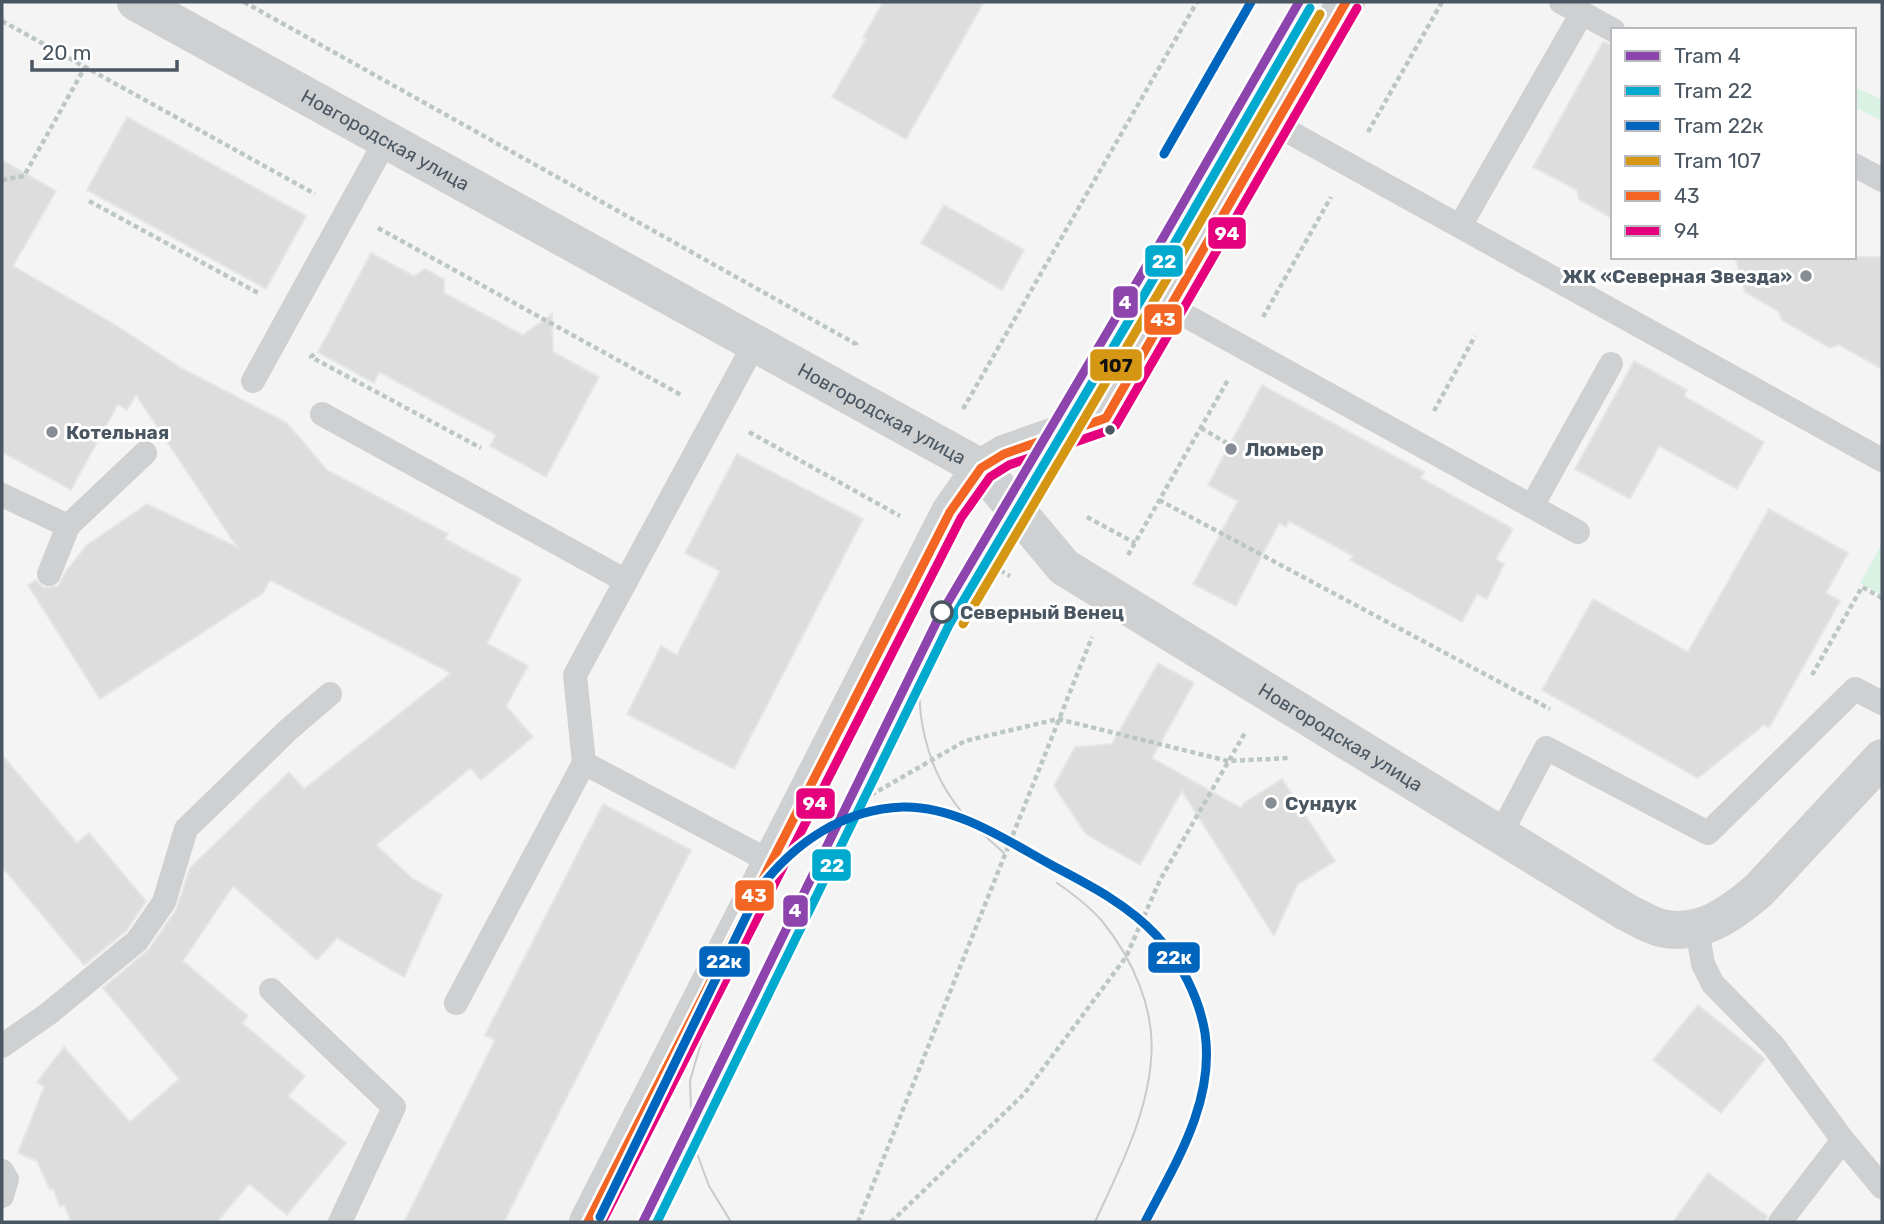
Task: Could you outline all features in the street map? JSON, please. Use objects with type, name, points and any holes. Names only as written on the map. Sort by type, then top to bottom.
[{"type":"street","name":"Новгородская улица","points":[[136,2],[981,468],[1064,567],[1626,912],[1661,928],[1697,929],[1737,909],[1759,890],[1882,758]]},
{"type":"street","points":[[588,1222],[950,512],[981,468],[1004,454],[1106,418],[1346,2]]},
{"type":"lane","points":[[1460,226],[1572,8],[1611,29]]},
{"type":"lane","points":[[1275,124],[1882,460]]},
{"type":"lane","points":[[253,381],[386,140]]},
{"type":"lane","points":[[1856,166],[1882,180]]},
{"type":"lane","points":[[1170,307],[1578,531]]},
{"type":"lane","points":[[456,1003],[584,763],[575,675],[755,343]]},
{"type":"lane","points":[[1532,506],[1611,364]]},
{"type":"lane","points":[[322,414],[626,581]]},
{"type":"lane","points":[[49,573],[68,526],[145,453]]},
{"type":"lane","points":[[2,495],[68,526]]},
{"type":"lane","points":[[1500,835],[1546,748],[1708,833],[1855,689],[1882,704]]},
{"type":"lane","points":[[2,1046],[48,1014],[137,941],[164,902],[186,829],[288,730],[330,694]]},
{"type":"lane","points":[[584,763],[771,862]]},
{"type":"lane","points":[[1697,929],[1703,964],[1713,984],[1773,1045],[1843,1140],[1882,1187]]},
{"type":"lane","points":[[271,990],[394,1107],[340,1222]]},
{"type":"lane","points":[[1780,1222],[1843,1140]]},
{"type":"lane","points":[[2,1171],[7,1179],[2,1196]]},
{"type":"path","points":[[958,417],[1197,2]]},
{"type":"path","points":[[858,1222],[1109,596],[1159,500],[1442,2]]},
{"type":"path","points":[[2,21],[905,518]]},
{"type":"path","points":[[2,180],[24,176],[85,67]]},
{"type":"path","points":[[89,201],[291,312]]},
{"type":"path","points":[[376,242],[382,230]]},
{"type":"path","points":[[1417,443],[1475,336]]},
{"type":"path","points":[[318,346],[312,358],[481,448]]},
{"type":"path","points":[[1200,428],[1230,444]]},
{"type":"path","points":[[1159,500],[1561,715]]},
{"type":"path","points":[[1087,517],[1135,543]]},
{"type":"path","points":[[1809,681],[1862,587],[1882,598]]},
{"type":"path","points":[[891,1222],[1024,1094],[1126,957],[1160,880],[1268,693]]},
{"type":"path","points":[[661,1222],[871,795],[965,741],[1058,719]]},
{"type":"green space","points":[[1856,88],[1882,99],[1882,121],[1856,108]]},
{"type":"green space","points":[[1882,544],[1882,595],[1860,583]]},
{"type":"building","points":[[883,2],[984,2],[906,139],[832,97],[866,39],[863,38]]},
{"type":"building","points":[[1603,42],[1611,44],[1611,218],[1579,199],[1577,190],[1533,167]]},
{"type":"building","points":[[127,117],[306,216],[266,289],[87,190]]},
{"type":"building","points":[[2,160],[56,191],[13,266],[114,324],[181,368],[287,423],[327,470],[448,534],[445,539],[521,579],[487,643],[528,666],[506,706],[533,737],[481,780],[471,768],[376,845],[413,879],[442,895],[404,977],[337,938],[317,960],[233,886],[183,961],[248,1016],[242,1023],[305,1076],[288,1096],[346,1143],[287,1215],[249,1184],[217,1222],[71,1222],[64,1205],[60,1207],[53,1189],[50,1190],[37,1161],[18,1153],[44,1087],[37,1082],[64,1047],[130,1122],[179,1079],[103,988],[149,949],[176,910],[190,868],[289,772],[304,789],[451,673],[270,580],[263,593],[100,699],[28,585],[36,580],[44,588],[58,586],[87,545],[147,504],[237,547],[136,395],[127,410],[118,404],[71,490],[2,452]]},
{"type":"building","points":[[944,205],[1024,250],[1002,290],[921,243]]},
{"type":"building","points":[[371,253],[414,276],[425,269],[444,279],[444,293],[523,335],[552,314],[553,352],[599,377],[546,477],[490,446],[496,435],[379,372],[374,383],[318,352]]},
{"type":"building","name":"ЖК «Северная Звезда»","points":[[1882,257],[1882,369],[1839,345],[1830,348],[1782,320],[1778,311],[1745,292],[1736,259]]},
{"type":"building","points":[[1634,361],[1687,390],[1684,396],[1764,442],[1737,489],[1659,446],[1630,499],[1575,469]]},
{"type":"building","points":[[1262,385],[1424,472],[1421,478],[1513,529],[1496,559],[1504,564],[1487,599],[1477,594],[1462,622],[1350,560],[1353,556],[1289,521],[1286,527],[1279,523],[1236,606],[1193,584],[1238,501],[1208,485]]},
{"type":"building","points":[[737,454],[863,519],[734,769],[627,714],[661,646],[677,655],[720,571],[685,553]]},
{"type":"building","points":[[1769,509],[1848,553],[1826,593],[1840,601],[1769,728],[1764,725],[1698,778],[1542,690],[1593,599],[1688,652]]},
{"type":"building","points":[[1158,663],[1194,683],[1152,758],[1241,808],[1244,803],[1282,779],[1335,861],[1297,885],[1274,936],[1182,791],[1140,865],[1086,834],[1054,786],[1075,747],[1112,744]]},
{"type":"building","points":[[2,755],[77,843],[89,833],[146,901],[126,931],[84,965],[2,867]]},
{"type":"building","points":[[603,804],[691,850],[504,1222],[404,1222],[495,1040],[485,1035]]},
{"type":"building","points":[[1698,1005],[1765,1059],[1721,1113],[1653,1060]]},
{"type":"building","points":[[1708,1173],[1767,1216],[1765,1222],[1673,1222]]},
{"type":"tram line","name":"22к","points":[[1164,154],[1251,2]]},
{"type":"tram line","name":"4","points":[[643,1222],[938,619],[1299,2]]},
{"type":"tram line","name":"22","points":[[657,1222],[949,625],[1310,8]]},
{"type":"tram line","name":"107","points":[[963,624],[1320,14]]},
{"type":"tram line","points":[[938,619],[925,658],[920,687],[925,738],[936,770],[952,799],[970,821],[1004,853]]},
{"type":"tram line","name":"22к","points":[[600,1217],[760,888],[789,856],[822,831],[861,814],[903,807],[943,812],[982,827],[1095,889],[1145,924],[1165,945],[1181,968],[1198,1006],[1205,1033],[1207,1059],[1204,1083],[1190,1132],[1145,1222]]},
{"type":"tram line","points":[[1057,883],[1092,910],[1113,936],[1140,986],[1150,1023],[1151,1060],[1144,1102],[1130,1143],[1095,1222]]},
{"type":"tram line","points":[[706,1026],[690,1081],[692,1140],[709,1186],[731,1222]]},
{"type":"transit line","name":"43","points":[[588,1222],[950,512],[981,468],[1004,454],[1106,418],[1346,2]]},
{"type":"transit line","name":"94","points":[[602,1222],[961,518],[990,477],[1009,465],[1110,430],[1116,425],[1357,8]]},
{"type":"place","name":"ЖК «Северная Звезда»","points":[[1806,276]]},
{"type":"place","name":"Котельная","points":[[52,432]]},
{"type":"place","name":"Люмьер","points":[[1231,449]]},
{"type":"place","name":"Северный Венец","points":[[942,612]]},
{"type":"place","name":"Сундук","points":[[1271,803]]}]
